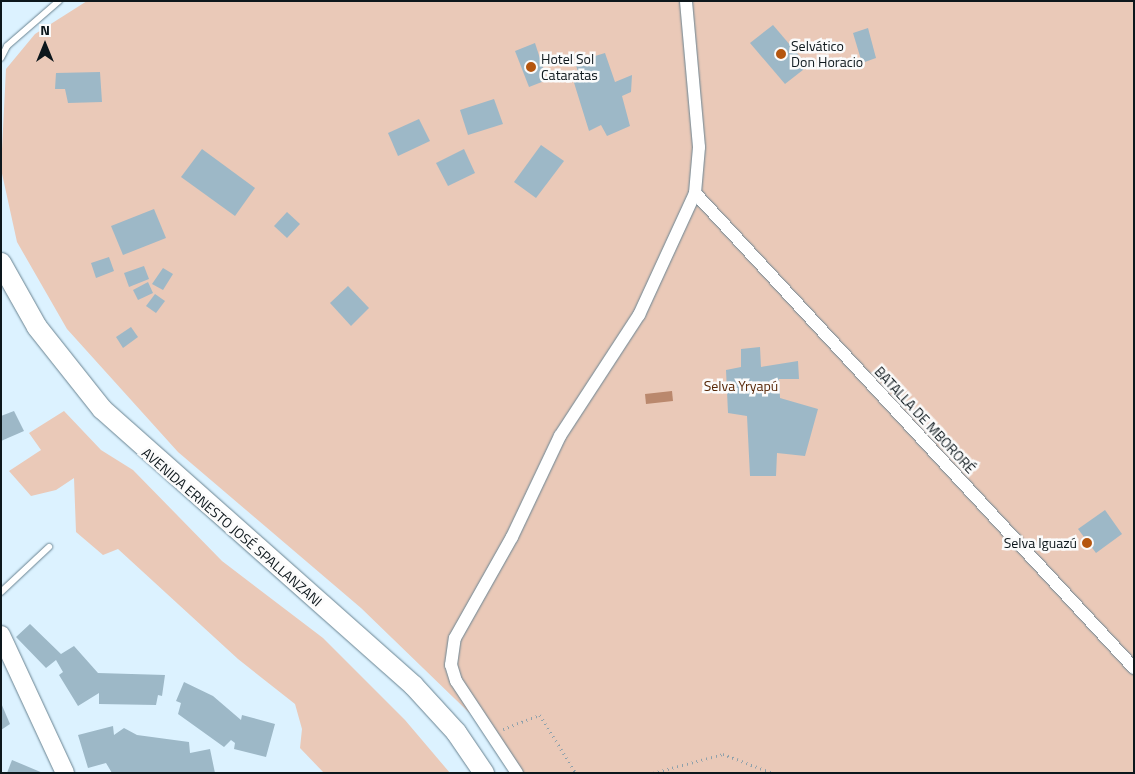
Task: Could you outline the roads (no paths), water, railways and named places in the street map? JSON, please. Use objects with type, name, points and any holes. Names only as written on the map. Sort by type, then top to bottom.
[{"type":"highway","name":"AVENIDA ERNESTO JOSÉ SPALLANZANI","points":[[1,263],[37,327],[102,409],[413,685],[456,732],[484,773]]},
{"type":"main road","points":[[2,638],[66,773]]},
{"type":"street","points":[[517,773],[456,681],[451,665],[455,638],[512,537],[560,436],[638,315],[695,193],[699,147],[686,1]]},
{"type":"street","name":"BATALLA DE MBORORÉ","points":[[695,193],[1134,668]]},
{"type":"lane","points":[[1,58],[7,46],[59,1]]},
{"type":"lane","points":[[1,592],[49,548]]},
{"type":"place","name":"Selvático Don Horacio","points":[[781,54]]},
{"type":"place","name":"Hotel Sol Cataratas","points":[[531,67]]},
{"type":"place","name":"Selva Iguazú","points":[[1087,543]]},
{"type":"park label","name":"Selva Yryapú","points":[[741,386]]}]
